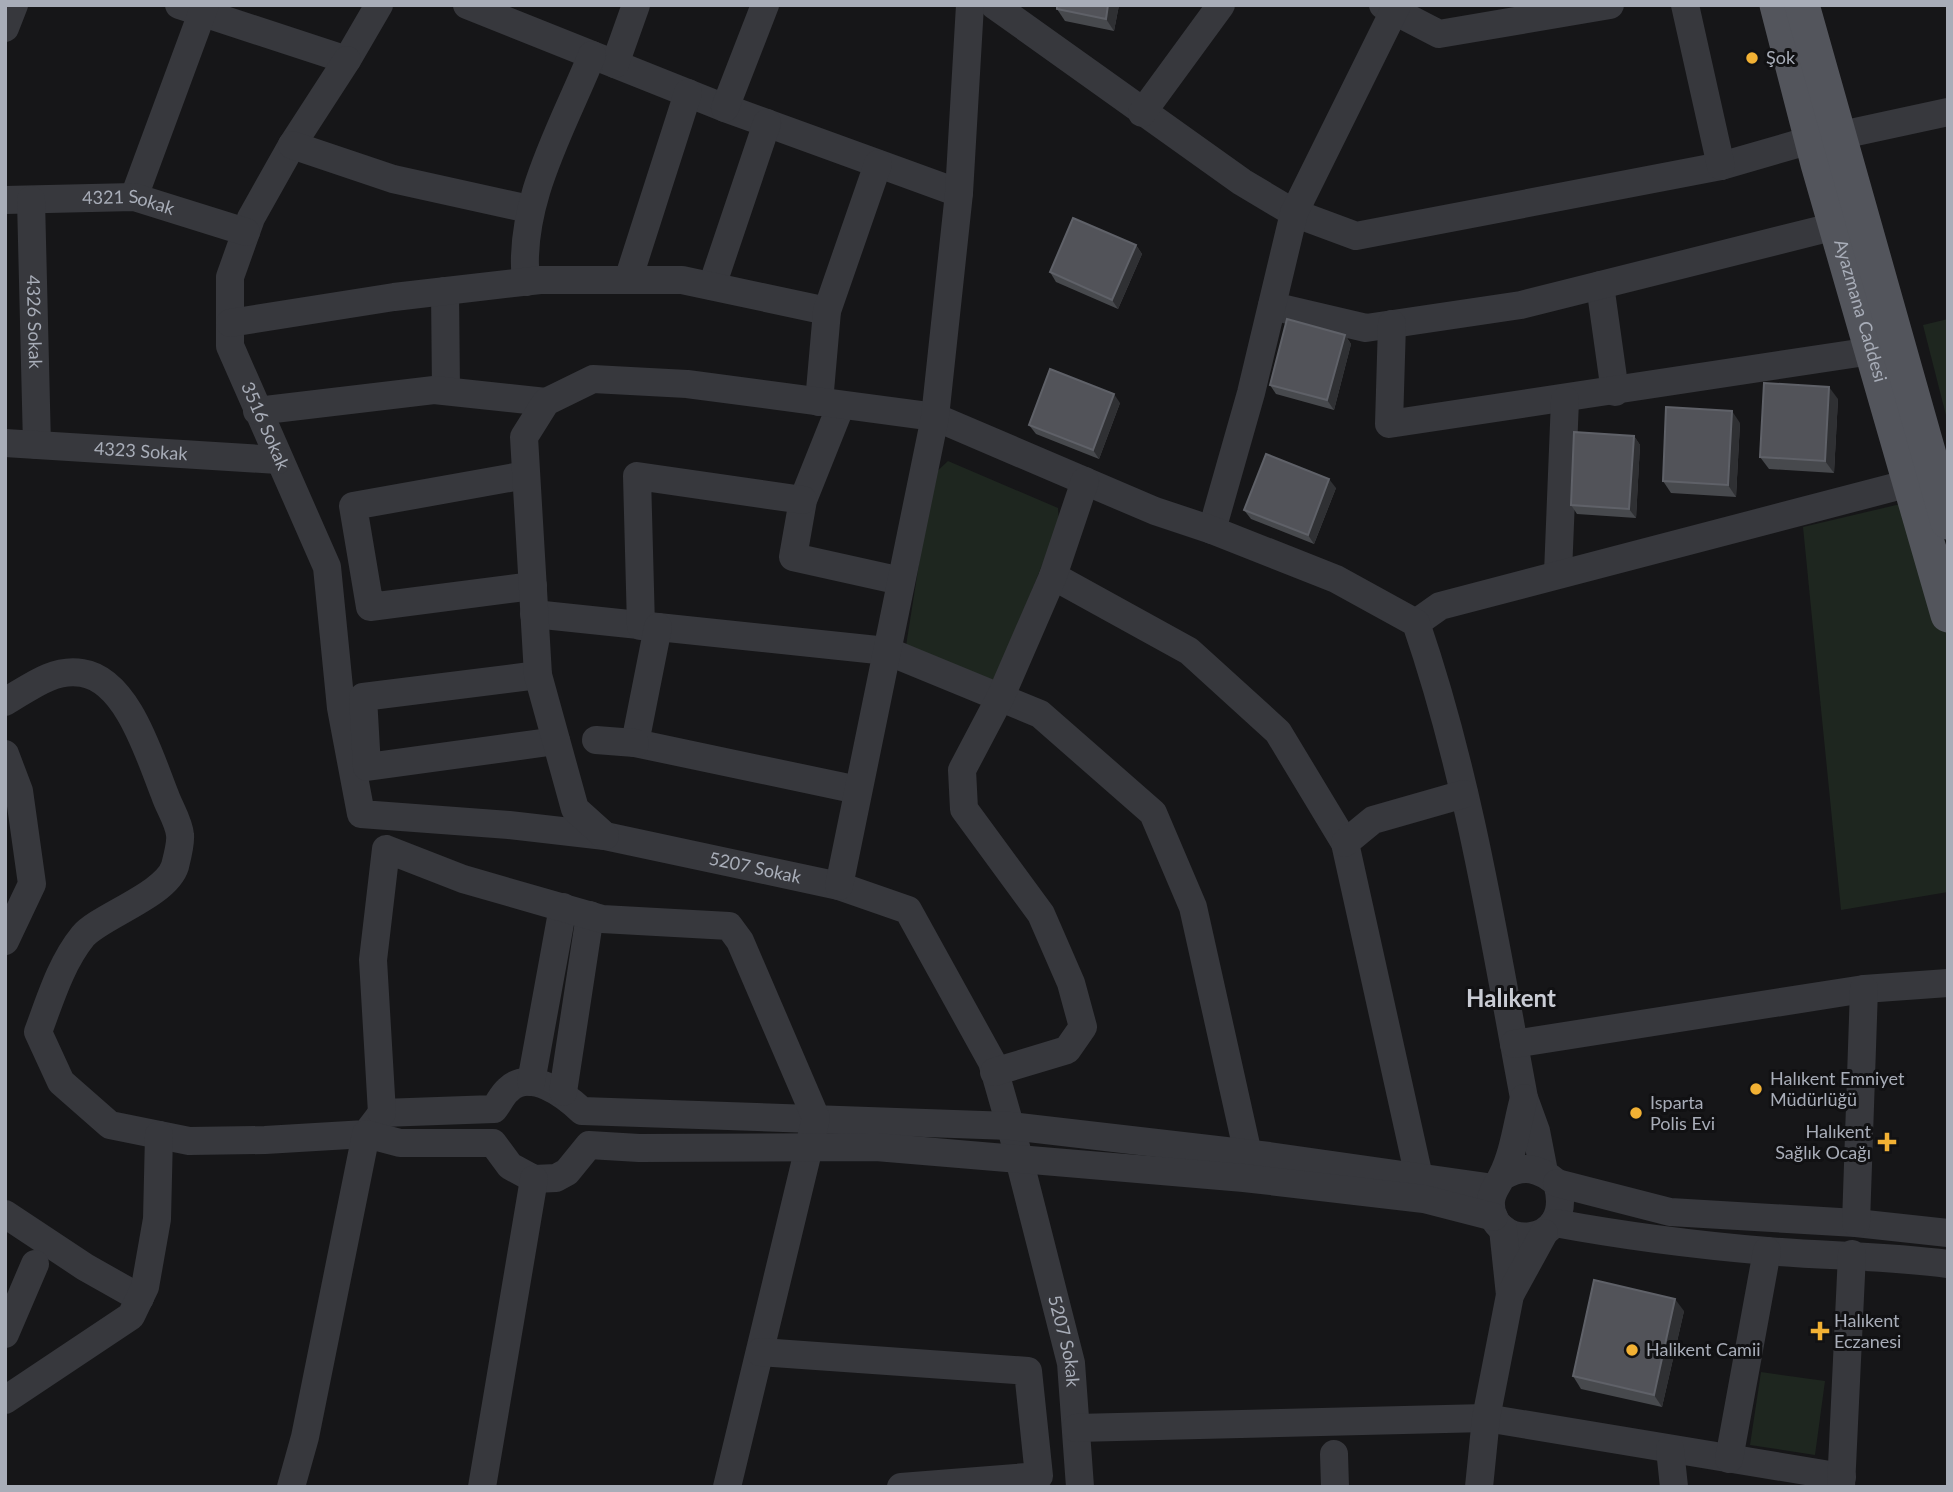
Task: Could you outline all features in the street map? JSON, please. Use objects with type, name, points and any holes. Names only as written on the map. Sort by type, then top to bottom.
[{"type":"main road","name":"Ayazmana Caddesi","points":[[1777,5],[1824,138],[1884,347]]},
{"type":"main road","name":"Ayazmana Caddesi","points":[[1802,5],[1836,226],[1929,465],[1948,615]]},
{"type":"street","points":[[5,28],[13,5]]},
{"type":"street","name":"3516 Sokak","points":[[291,1487],[374,1124],[373,960],[386,849],[341,708],[327,567],[230,346],[230,277],[246,232],[292,145],[379,5]]},
{"type":"street","points":[[467,5],[725,108],[959,194]]},
{"type":"street","points":[[526,282],[523,257],[529,209],[603,59],[636,5]]},
{"type":"street","points":[[725,108],[765,5]]},
{"type":"street","points":[[839,886],[935,417],[959,194],[970,5]]},
{"type":"street","points":[[1142,113],[1222,5]]},
{"type":"street","points":[[1212,530],[1294,213],[1391,8],[1439,34],[1609,5]]},
{"type":"street","points":[[1685,5],[1721,166]]},
{"type":"street","points":[[134,197],[195,8],[347,60]]},
{"type":"street","points":[[1008,9],[1142,113],[1242,183],[1294,213],[1356,236],[1721,166],[1824,138],[1948,112]]},
{"type":"street","points":[[628,280],[688,93]]},
{"type":"street","points":[[712,286],[767,123]]},
{"type":"street","points":[[292,145],[393,179],[529,209]]},
{"type":"street","points":[[878,164],[827,311],[830,403],[803,500],[793,556],[901,581]]},
{"type":"street","name":"4321 Sokak","points":[[18,200],[134,197],[246,232]]},
{"type":"street","name":"4326 Sokak","points":[[18,200],[37,445]]},
{"type":"street","points":[[1272,306],[1366,328],[1521,305],[1836,226]]},
{"type":"street","points":[[230,323],[445,291],[526,282],[682,280],[827,311]]},
{"type":"street","points":[[1600,285],[1615,392]]},
{"type":"street","points":[[445,291],[446,391]]},
{"type":"street","points":[[1392,324],[1390,424],[1565,400],[1884,347]]},
{"type":"street","points":[[605,836],[575,809],[538,675],[524,437],[546,402],[593,379],[687,384],[935,417],[1156,511],[1336,579],[1416,623],[1443,701],[1524,1098],[1561,1210],[1510,1295],[1486,1418],[1479,1487]]},
{"type":"street","points":[[257,411],[434,390],[546,402]]},
{"type":"street","points":[[1558,573],[1565,400]]},
{"type":"street","name":"4323 Sokak","points":[[5,443],[278,460]]},
{"type":"street","points":[[1416,623],[1440,606],[1929,465]]},
{"type":"street","points":[[526,475],[353,506],[370,607],[533,600],[649,626],[887,651],[1040,714],[1153,813],[1194,907],[1248,1154]]},
{"type":"street","points":[[635,743],[649,626],[637,476],[803,500]]},
{"type":"street","points":[[995,1072],[1067,1049],[1083,1027],[1072,983],[1041,915],[964,809],[962,770],[1001,696],[1053,576],[1085,481]]},
{"type":"street","points":[[1053,576],[1189,651],[1278,732],[1345,842],[1419,1177]]},
{"type":"street","points":[[5,702],[47,676],[79,672],[95,676],[120,699],[143,738],[180,835],[174,870],[142,899],[84,935],[56,983],[38,1032],[61,1082],[110,1125],[189,1141],[253,1140],[494,1109]]},
{"type":"street","points":[[538,675],[363,697],[368,767],[556,741]]},
{"type":"street","points":[[596,740],[635,743],[858,790]]},
{"type":"street","points":[[5,754],[19,791],[32,884],[5,941]]},
{"type":"street","points":[[1345,842],[1373,821],[1464,794]]},
{"type":"street","name":"5207 Sokak","points":[[375,815],[509,825],[605,836],[839,886],[908,910],[995,1072],[1071,1363],[1080,1487]]},
{"type":"street","points":[[386,849],[463,880],[602,919],[729,926],[740,941],[816,1118],[727,1487]]},
{"type":"street","points":[[531,1082],[563,908]]},
{"type":"street","points":[[589,1145],[573,1102],[590,915]]},
{"type":"street","points":[[1514,1044],[1864,989],[1948,983]]},
{"type":"street","points":[[1856,1223],[1864,989]]},
{"type":"street","points":[[589,1145],[567,1172],[556,1178],[534,1180],[510,1166],[493,1143],[494,1109],[509,1088],[531,1082],[573,1102],[816,1118],[1011,1126],[1419,1177],[1498,1182],[1522,1168],[1670,1212],[1856,1223],[1948,1233]]},
{"type":"street","points":[[1510,1295],[1499,1223],[1491,1202],[1524,1098]]},
{"type":"street","points":[[374,1124],[400,1143],[493,1143]]},
{"type":"street","points":[[7,1396],[131,1316],[145,1287],[157,1219],[159,1135]]},
{"type":"street","points":[[589,1145],[639,1148],[876,1147],[1244,1178],[1424,1199],[1499,1223],[1516,1236],[1530,1237],[1549,1228],[1767,1251],[1852,1254],[1948,1264]]},
{"type":"street","points":[[482,1487],[534,1180]]},
{"type":"street","points":[[5,1214],[85,1267],[139,1298]]},
{"type":"street","points":[[1729,1459],[1767,1251]]},
{"type":"street","points":[[1076,1429],[1486,1418],[1729,1459],[1841,1482],[1852,1254]]},
{"type":"street","points":[[5,1334],[35,1265]]},
{"type":"street","points":[[760,1352],[1028,1371],[1039,1476],[901,1487]]},
{"type":"street","points":[[1670,1449],[1674,1487]]},
{"type":"street","points":[[1334,1454],[1335,1487]]},
{"type":"shaded area","points":[[1948,319],[1948,423],[1923,325]]},
{"type":"shaded area","points":[[948,461],[1058,508],[1059,524],[993,685],[906,646],[933,475]]},
{"type":"shaded area","points":[[1909,502],[1948,636],[1948,892],[1841,910],[1803,527]]},
{"type":"shaded area","points":[[1761,1372],[1825,1381],[1815,1455],[1750,1445]]},
{"type":"building","points":[[1057,5],[1108,5],[1106,19],[1057,9]]},
{"type":"building","points":[[1073,218],[1136,245],[1112,300],[1050,272]]},
{"type":"building","points":[[1287,319],[1345,335],[1327,400],[1270,385]]},
{"type":"building","points":[[1050,369],[1114,394],[1093,450],[1029,425]]},
{"type":"building","points":[[1764,383],[1829,387],[1825,461],[1760,457]]},
{"type":"building","points":[[1666,407],[1732,411],[1728,485],[1663,481]]},
{"type":"building","points":[[1574,432],[1634,436],[1629,509],[1571,505]]},
{"type":"building","points":[[1266,454],[1329,479],[1308,535],[1244,510]]},
{"type":"building","name":"Halikent Camii","points":[[1594,1280],[1675,1299],[1654,1395],[1573,1376]]},
{"type":"place","name":"Şok","points":[[1752,58]]},
{"type":"place","name":"Halıkent Emniyet Müdürlüğü","points":[[1756,1089]]},
{"type":"place","name":"Isparta Polis Evi","points":[[1636,1113]]},
{"type":"place","name":"Halıkent Sağlık Ocağı","points":[[1887,1142]]},
{"type":"place","name":"Halıkent Eczanesi","points":[[1820,1331]]},
{"type":"place","name":"Halikent Camii","points":[[1632,1350]]},
{"type":"district","name":"Halıkent","points":[[1511,999]]}]
